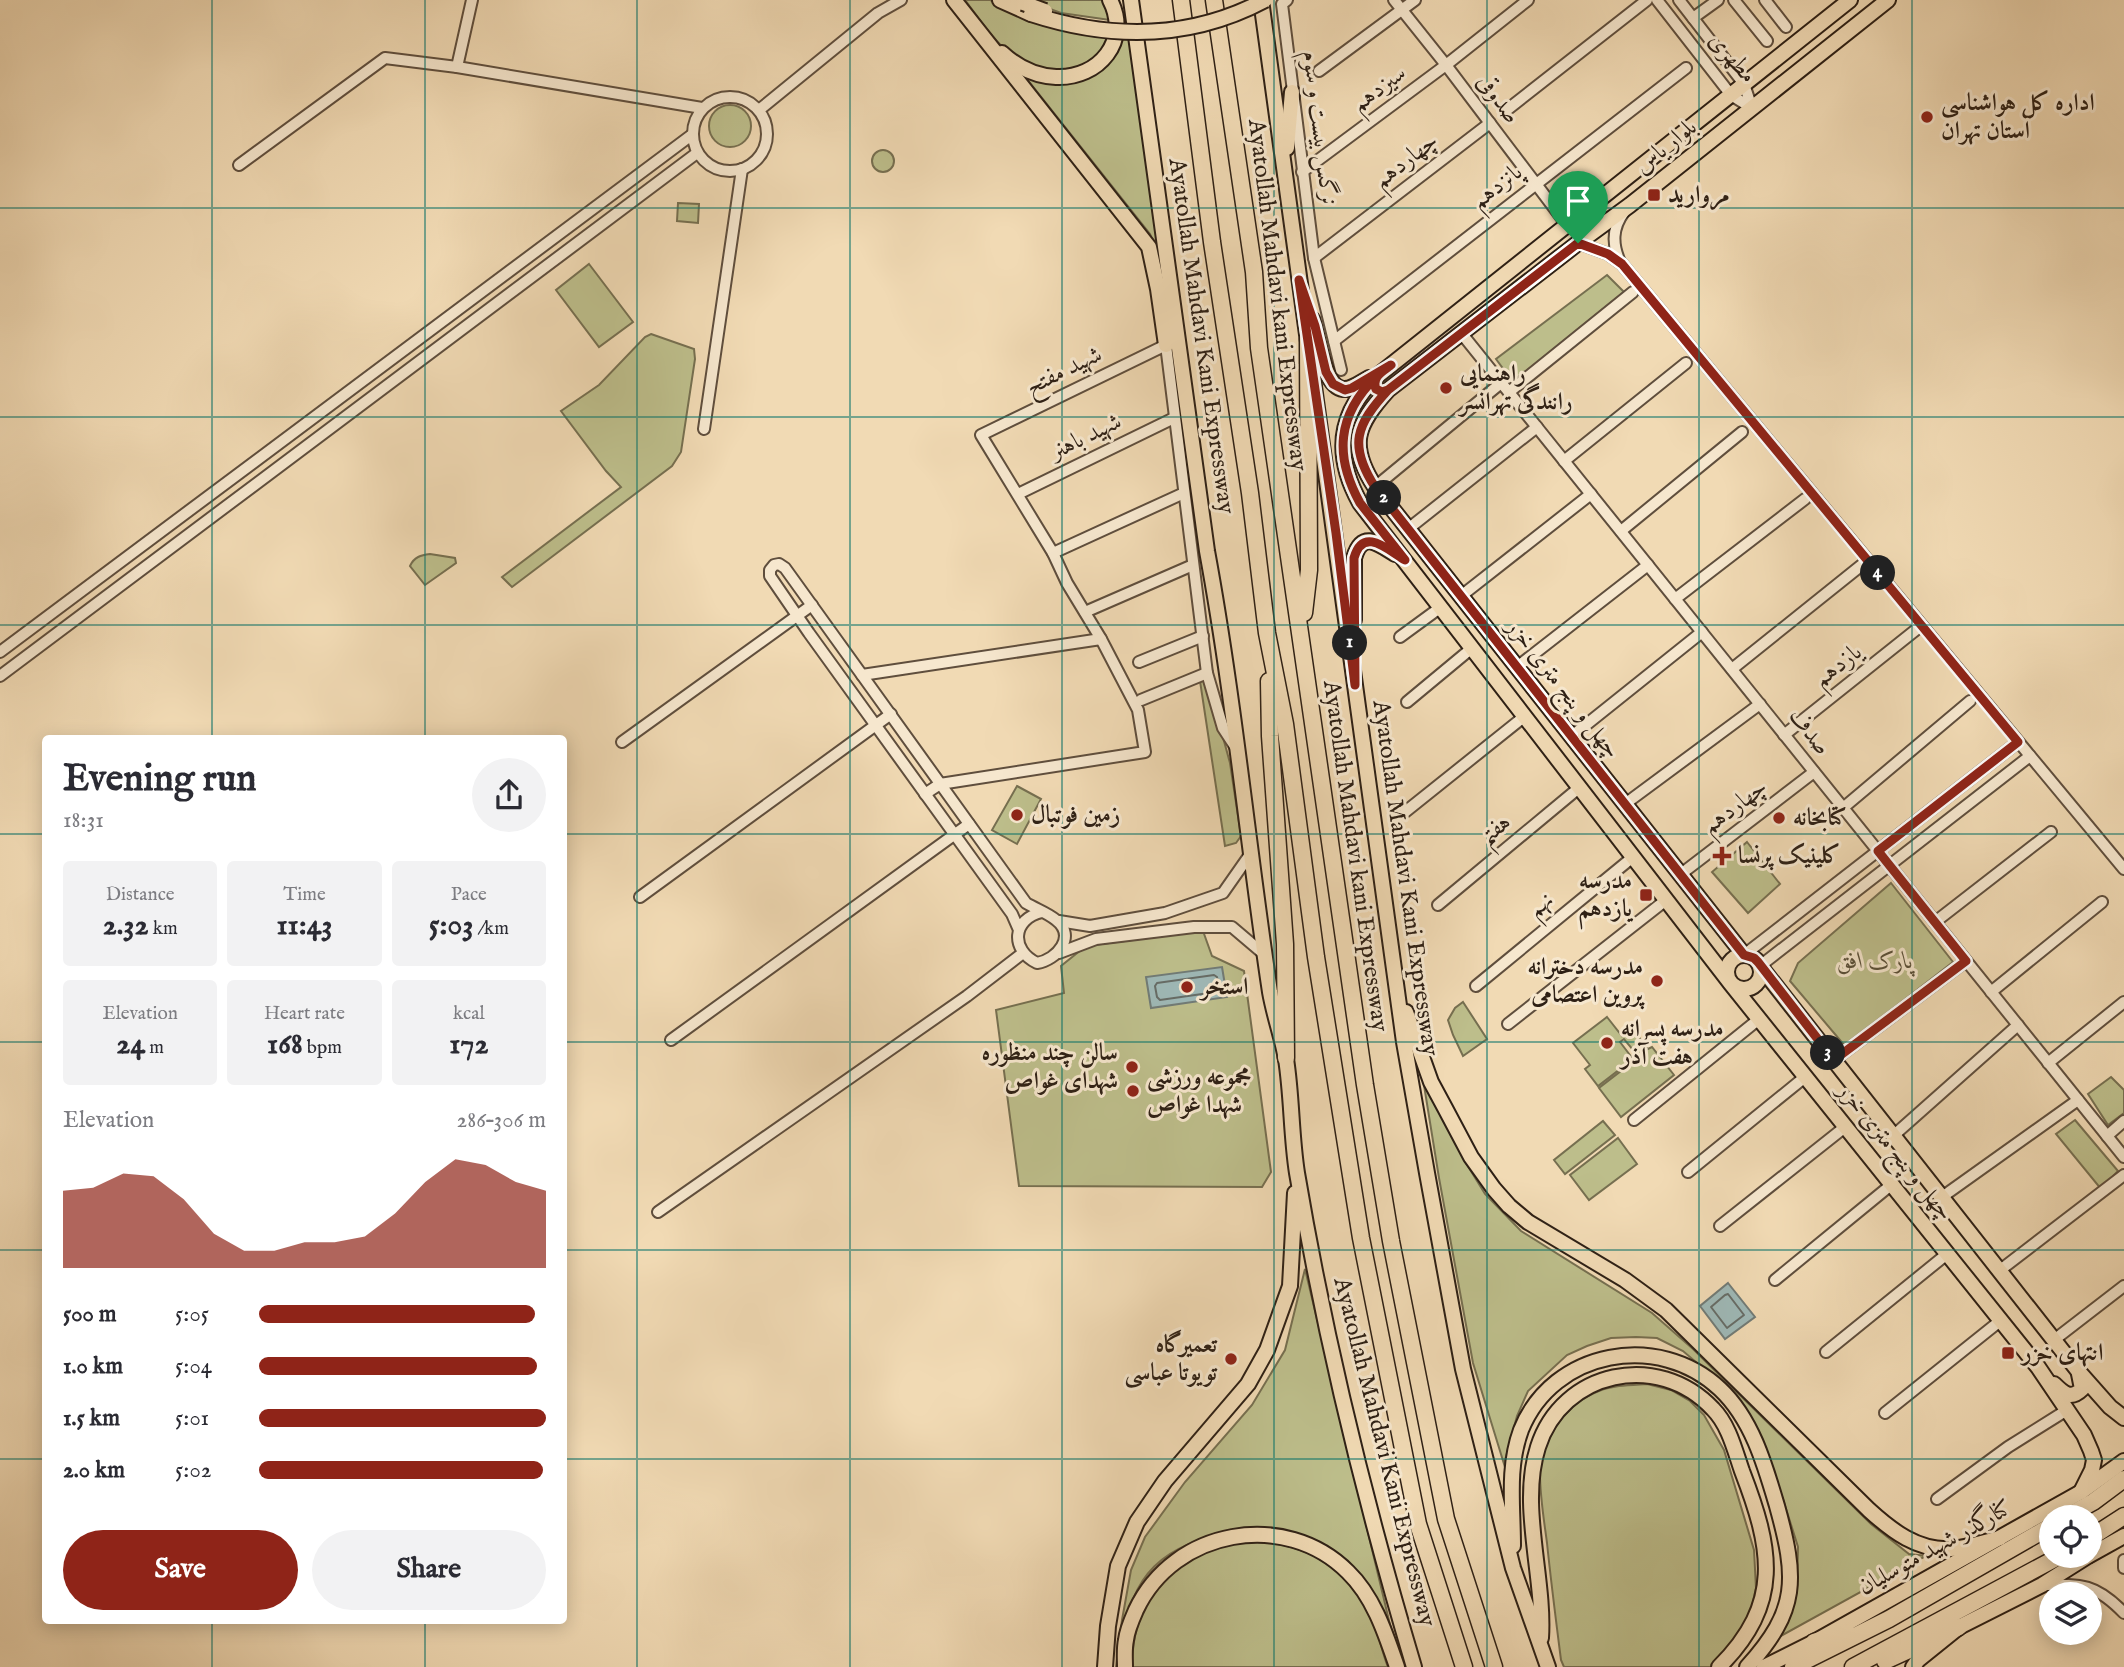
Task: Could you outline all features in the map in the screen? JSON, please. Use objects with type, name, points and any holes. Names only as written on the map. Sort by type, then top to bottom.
[{"type":"highway","name":"Ayatollah Mahdavi Kani Expressway","points":[[1181,0],[1267,633],[1285,724],[1317,957],[1361,1238],[1419,1524],[1464,1667]]},
{"type":"highway","name":"Ayatollah Mahdavi kani Expressway","points":[[1214,0],[1253,259],[1259,348],[1365,1085],[1391,1241],[1446,1519],[1494,1667]]},
{"type":"highway","points":[[1301,636],[1309,570],[1308,339]]},
{"type":"highway","points":[[1267,633],[1270,736],[1285,944],[1286,1058]]},
{"type":"highway","points":[[2088,1505],[2124,1479]]},
{"type":"highway","points":[[2102,1532],[2124,1516]]},
{"type":"highway","points":[[1793,1667],[1889,1619],[2039,1533]]},
{"type":"highway","points":[[1853,1667],[2039,1567]]},
{"type":"highway","points":[[1814,1642],[1889,1619]]},
{"type":"highway","points":[[1874,1667],[1959,1627]]},
{"type":"main road","points":[[954,0],[1149,247],[1166,345]]},
{"type":"main road","points":[[1000,0],[1058,15],[1125,26],[1179,22],[1209,15],[1248,0]]},
{"type":"main road","points":[[982,36],[1024,69],[1059,77],[1079,74],[1095,66],[1110,52],[1115,39],[1117,20],[1110,0]]},
{"type":"main road","name":"Ayatollah Mahdavi Kani Expressway","points":[[1131,0],[1271,996],[1286,1058],[1297,1170],[1350,1426],[1388,1578],[1415,1667]]},
{"type":"main road","points":[[1024,6],[1059,23],[1105,32],[1154,32],[1180,30],[1210,23],[1263,0]]},
{"type":"main road","name":"Ayatollah Mahdavi Kani Expressway","points":[[1263,0],[1284,171],[1404,1042],[1463,1369],[1513,1568],[1548,1667]]},
{"type":"main road","name":"بلوار یاس","points":[[1342,442],[1347,418],[1357,399],[1376,377],[1850,0]]},
{"type":"main road","name":"بلوار یاس","points":[[1359,445],[1360,430],[1366,417],[1388,390],[1630,205],[1888,0]]},
{"type":"main road","points":[[1284,171],[1292,92]]},
{"type":"main road","points":[[1299,280],[1315,326],[1326,372],[1333,384],[1345,390],[1352,388],[1391,365]]},
{"type":"main road","points":[[1161,313],[1171,281]]},
{"type":"main road","points":[[1161,313],[1178,334]]},
{"type":"main road","points":[[1376,377],[1376,389],[1382,392],[1388,390]]},
{"type":"main road","name":"چهل و پنج متری خزر","points":[[1342,442],[1347,473],[1360,503],[1731,984],[2038,1367],[2084,1436],[2094,1460],[2081,1492]]},
{"type":"main road","name":"چهل و پنج متری خزر","points":[[1359,445],[1360,460],[1375,487],[1744,955]]},
{"type":"main road","points":[[1355,685],[1356,550],[1362,543],[1369,541],[1405,560]]},
{"type":"main road","points":[[1744,955],[1754,958],[1760,966],[1760,978],[1753,987],[1741,990],[1731,984],[1727,974],[1734,958],[1744,955]]},
{"type":"main road","name":"چهل و پنج متری خزر","points":[[1760,966],[2079,1372],[2110,1407],[2124,1418]]},
{"type":"main road","points":[[1398,989],[1440,1100],[1471,1157],[1509,1206],[1528,1222],[1625,1280],[1666,1310],[1890,1529],[1930,1548],[1952,1549],[2000,1538]]},
{"type":"main road","points":[[1105,1667],[1108,1626],[1118,1566],[1137,1522],[1165,1481],[1248,1384],[1267,1350],[1280,1317],[1290,1286],[1297,1170]]},
{"type":"main road","points":[[1513,1568],[1511,1477],[1522,1429],[1540,1397],[1569,1374],[1586,1364],[1608,1357],[1635,1354],[1678,1361],[1720,1388],[1752,1433],[1768,1474],[1787,1540],[1790,1569],[1788,1599],[1780,1625],[1747,1667]]},
{"type":"main road","points":[[2038,1367],[2064,1394],[2070,1396],[2082,1389],[2079,1372]]},
{"type":"main road","points":[[1540,1646],[1542,1617],[1530,1503],[1536,1450],[1555,1412],[1568,1399],[1604,1380],[1624,1374],[1648,1375],[1669,1381],[1703,1399],[1721,1419],[1759,1521],[1767,1570],[1760,1605],[1744,1638],[1719,1667]]},
{"type":"main road","name":"کنارگذر شهید متوسلیان","points":[[1764,1667],[1814,1642],[2081,1492],[2124,1461]]},
{"type":"main road","points":[[2102,1534],[2124,1524]]},
{"type":"main road","points":[[1125,1667],[1126,1640],[1133,1618],[1143,1596],[1161,1573],[1179,1558],[1204,1544],[1226,1537],[1250,1534],[1274,1535],[1316,1549],[1350,1573],[1362,1588],[1381,1624],[1397,1667]]},
{"type":"main road","points":[[2102,1548],[2124,1536]]},
{"type":"main road","points":[[2047,1582],[2069,1568]]},
{"type":"main road","points":[[1913,1667],[1959,1627],[2039,1587]]},
{"type":"street","points":[[457,67],[472,0]]},
{"type":"street","points":[[759,110],[878,13],[901,0]]},
{"type":"street","name":"صدوقی","points":[[1394,0],[1567,225]]},
{"type":"street","points":[[1319,71],[1415,0]]},
{"type":"street","name":"سیزدهم","points":[[1302,172],[1528,0]]},
{"type":"street","points":[[1507,109],[1647,0]]},
{"type":"street","name":"مطهری","points":[[1657,0],[1731,95],[1752,108]]},
{"type":"street","points":[[1679,0],[1744,84],[1752,108]]},
{"type":"street","points":[[1693,18],[1718,0]]},
{"type":"street","points":[[1734,0],[1767,41]]},
{"type":"street","points":[[1765,0],[1786,27]]},
{"type":"street","name":"نرگس بیست و سوم","points":[[1284,2],[1292,92],[1314,258],[1341,370]]},
{"type":"street","points":[[239,165],[386,58],[457,67],[702,108]]},
{"type":"street","name":"پانزدهم","points":[[1334,341],[1686,68]]},
{"type":"street","points":[[737,97],[759,110],[765,120],[766,144],[753,163],[730,171],[717,169],[697,153],[693,134],[696,118],[702,108],[712,100],[737,97]]},
{"type":"street","name":"چهاردهم","points":[[1314,258],[1490,123]]},
{"type":"street","points":[[0,652],[693,134]]},
{"type":"street","points":[[0,676],[697,153]]},
{"type":"street","points":[[705,429],[742,169]]},
{"type":"street","points":[[1630,205],[1616,222],[1615,251],[1622,264],[2124,869]]},
{"type":"street","points":[[1578,243],[1608,254],[1622,264]]},
{"type":"street","points":[[1375,487],[1633,292]]},
{"type":"street","name":"صدف","points":[[1462,334],[2124,1157]]},
{"type":"street","points":[[1166,345],[1208,673],[1223,728],[1237,749]]},
{"type":"street","name":"شهید مفتح","points":[[1018,494],[981,435],[1166,345]]},
{"type":"street","points":[[1564,461],[1686,363]]},
{"type":"street","name":"شهید باهنر","points":[[1018,494],[1174,418]]},
{"type":"street","points":[[1408,529],[1537,427]]},
{"type":"street","points":[[1621,531],[1742,432]]},
{"type":"street","points":[[1053,553],[1184,493]]},
{"type":"street","points":[[925,794],[940,784],[1145,752],[1138,710],[1101,639],[1018,494]]},
{"type":"street","points":[[1461,596],[1591,494]]},
{"type":"street","points":[[1675,599],[1805,499]]},
{"type":"street","points":[[1732,669],[1863,564]]},
{"type":"street","points":[[1019,930],[1012,914],[770,576],[774,565],[784,566],[1026,903],[1059,921],[1090,926],[1165,913],[1223,893],[1251,853]]},
{"type":"street","points":[[1085,612],[1193,565]]},
{"type":"street","points":[[1517,667],[1648,565]]},
{"type":"street","points":[[622,742],[812,605]]},
{"type":"street","points":[[1400,637],[1441,607]]},
{"type":"street","name":"یازدهم","points":[[1784,735],[1917,629]]},
{"type":"street","points":[[1572,736],[1702,632]]},
{"type":"street","points":[[1139,662],[1203,636]]},
{"type":"street","points":[[862,675],[1101,639]]},
{"type":"street","points":[[1407,702],[1472,648]]},
{"type":"street","points":[[1141,700],[1208,673]]},
{"type":"street","points":[[1843,808],[1970,701]]},
{"type":"street","points":[[1625,804],[1759,704]]},
{"type":"street","points":[[640,897],[891,714]]},
{"type":"street","points":[[1405,813],[1525,716]]},
{"type":"street","points":[[1744,955],[2018,742]]},
{"type":"street","points":[[1760,966],[2030,756]]},
{"type":"street","name":"چهاردهم","points":[[1681,874],[1814,772]]},
{"type":"street","name":"هفتم","points":[[1438,905],[1580,788]]},
{"type":"street","points":[[671,1040],[969,824]]},
{"type":"street","points":[[1935,922],[2051,832]]},
{"type":"street","name":"نهم","points":[[1476,986],[1633,857]]},
{"type":"street","points":[[1508,1024],[1666,900]]},
{"type":"street","points":[[1992,992],[2102,902]]},
{"type":"street","points":[[1042,912],[1031,915],[1019,930],[1018,942],[1023,953],[1037,963],[1046,962],[1059,953],[1096,939],[1194,927],[1232,928],[1265,955]]},
{"type":"street","points":[[1059,921],[1064,931],[1065,943],[1059,953]]},
{"type":"street","points":[[658,1212],[967,996],[1023,953]]},
{"type":"street","points":[[1834,1060],[1966,961]]},
{"type":"street","points":[[2049,1063],[2124,1002]]},
{"type":"street","points":[[1634,1120],[1759,1019]]},
{"type":"street","points":[[1893,1136],[2018,1025]]},
{"type":"street","points":[[1688,1172],[1805,1077]]},
{"type":"street","points":[[1942,1197],[2078,1101]]},
{"type":"street","points":[[2107,1136],[2124,1121]]},
{"type":"street","points":[[1720,1226],[1845,1127]]},
{"type":"street","points":[[1999,1271],[2124,1175]]},
{"type":"street","points":[[1775,1280],[1891,1185]]},
{"type":"street","points":[[1826,1352],[1947,1254]]},
{"type":"street","points":[[2054,1340],[2124,1286]]},
{"type":"street","points":[[1885,1413],[2000,1321]]},
{"type":"street","points":[[1937,1499],[2008,1447],[2067,1410]]},
{"type":"street","points":[[2124,1560],[2124,1569]]},
{"type":"street","points":[[2102,1595],[2124,1613]]},
{"type":"green space","points":[[965,0],[990,0],[1005,9],[1060,29],[1110,38],[1098,56],[1076,68],[1040,68],[1017,58],[1001,46]]},
{"type":"green space","points":[[1026,0],[1103,0],[1110,20],[1061,13]]},
{"type":"green space","points":[[1122,38],[1130,38],[1161,261],[1150,234],[1023,74],[1079,81]]},
{"type":"green space","points":[[730,105],[745,111],[751,126],[745,141],[730,147],[715,141],[709,126],[715,111]]},
{"type":"green space","points":[[883,150],[893,157],[894,161],[887,171],[883,172],[873,165],[872,161],[879,151]]},
{"type":"green space","points":[[678,203],[699,204],[698,223],[677,221]]},
{"type":"green space","points":[[589,264],[633,322],[599,347],[556,290]]},
{"type":"green space","points":[[1607,275],[1624,292],[1513,382],[1496,359]]},
{"type":"green space","points":[[651,334],[694,349],[695,359],[681,452],[672,466],[512,587],[502,577],[621,487],[561,411],[599,385]]},
{"type":"green space","points":[[430,554],[455,558],[456,563],[425,585],[410,566],[418,557]]},
{"type":"green space","points":[[1207,679],[1230,763],[1241,836],[1236,843],[1225,846],[1200,681]]},
{"type":"green space","name":"زمین فوتبال","points":[[1017,786],[1041,799],[1017,844],[992,830]]},
{"type":"green space","points":[[1747,842],[1780,884],[1748,913],[1712,872]]},
{"type":"green space","name":"پارک افق","points":[[1891,883],[1953,962],[1845,1046],[1790,981],[1798,963]]},
{"type":"green space","name":"مجموعه ورزشی شهدا غواص","points":[[1203,931],[1212,956],[1244,971],[1271,1172],[1262,1187],[1019,1186],[996,1010],[1064,993],[1061,966],[1086,946]]},
{"type":"green space","points":[[1463,1002],[1487,1039],[1463,1056],[1448,1020],[1455,1008]]},
{"type":"green space","points":[[1607,1017],[1622,1036],[1632,1028],[1648,1049],[1652,1047],[1674,1075],[1621,1117],[1599,1088],[1639,1057],[1624,1039],[1620,1042],[1633,1059],[1598,1086],[1585,1069],[1590,1065],[1573,1043]]},
{"type":"green space","points":[[2111,1077],[2124,1090],[2124,1113],[2108,1125],[2088,1094]]},
{"type":"green space","points":[[1423,1079],[1485,1194],[1521,1231],[1652,1313],[1693,1349],[1871,1524],[1909,1554],[1926,1556],[1779,1637],[1790,1617],[1797,1590],[1798,1547],[1761,1438],[1749,1414],[1724,1386],[1683,1351],[1657,1338],[1611,1338],[1567,1355],[1528,1391],[1517,1416],[1504,1464],[1473,1363]]},
{"type":"green space","points":[[2075,1120],[2118,1171],[2101,1189],[2056,1134]]},
{"type":"green space","points":[[1603,1121],[1615,1135],[1565,1174],[1554,1160]]},
{"type":"green space","points":[[1618,1138],[1637,1164],[1589,1200],[1570,1175]]},
{"type":"green space","points":[[1305,1269],[1392,1633],[1363,1580],[1347,1562],[1330,1549],[1313,1542],[1225,1532],[1177,1550],[1147,1574],[1130,1606],[1119,1667],[1116,1667],[1131,1570],[1145,1537],[1185,1482],[1252,1405],[1285,1350]]},
{"type":"green space","points":[[1647,1384],[1671,1390],[1690,1401],[1704,1415],[1724,1450],[1754,1550],[1756,1588],[1750,1615],[1723,1658],[1711,1667],[1564,1667],[1541,1491],[1540,1474],[1545,1448],[1567,1413],[1587,1397],[1611,1388]]},
{"type":"green space","points":[[1238,1541],[1280,1544],[1316,1557],[1332,1567],[1359,1597],[1371,1616],[1388,1667],[1132,1667],[1139,1623],[1144,1609],[1160,1585],[1196,1555]]},
{"type":"water","name":"استخر","points":[[1222,967],[1227,997],[1151,1008],[1146,977]]},
{"type":"water","points":[[1728,1283],[1755,1317],[1725,1339],[1700,1306]]},
{"type":"place","name":"اداره کل هواشناسی استان تهران","points":[[1927,117]]},
{"type":"place","name":"مروارید","points":[[1654,195]]},
{"type":"place","name":"راهنمایی رانندگی تهرانسر","points":[[1446,388]]},
{"type":"place","name":"زمین فوتبال","points":[[1017,815]]},
{"type":"place","name":"کتابخانه","points":[[1779,818]]},
{"type":"place","name":"کلینیک پرنسا","points":[[1722,856]]},
{"type":"place","name":"مدرسه یازدهم","points":[[1646,895]]},
{"type":"place","name":"مدرسه دخترانه پروین اعتصامی","points":[[1657,981]]},
{"type":"place","name":"استخر","points":[[1187,987]]},
{"type":"place","name":"مدرسه پسرانه هفت آذر","points":[[1607,1043]]},
{"type":"place","name":"سالن چند منظوره شهدای غواص","points":[[1132,1067]]},
{"type":"place","name":"مجموعه ورزشی شهدا غواص","points":[[1133,1091]]},
{"type":"place","name":"انتهای خزر","points":[[2008,1353]]},
{"type":"place","name":"تعمیرگاه تویوتا عباسی","points":[[1231,1359]]},
{"type":"route","points":[[1578,243],[1388,390],[1382,392],[1376,389],[1376,377],[1366,386],[1347,418],[1342,442],[1347,473],[1354,493],[1405,560],[1369,541],[1362,543],[1356,550],[1355,685],[1299,280],[1315,326],[1326,372],[1333,384],[1345,390],[1352,388],[1391,365],[1376,377],[1374,384],[1376,389],[1382,392],[1388,390],[1374,405],[1360,430],[1360,460],[1375,487],[1744,955],[1758,962],[1834,1060],[1966,961],[1878,851],[2018,742],[1622,264],[1608,254],[1578,243]]}]
